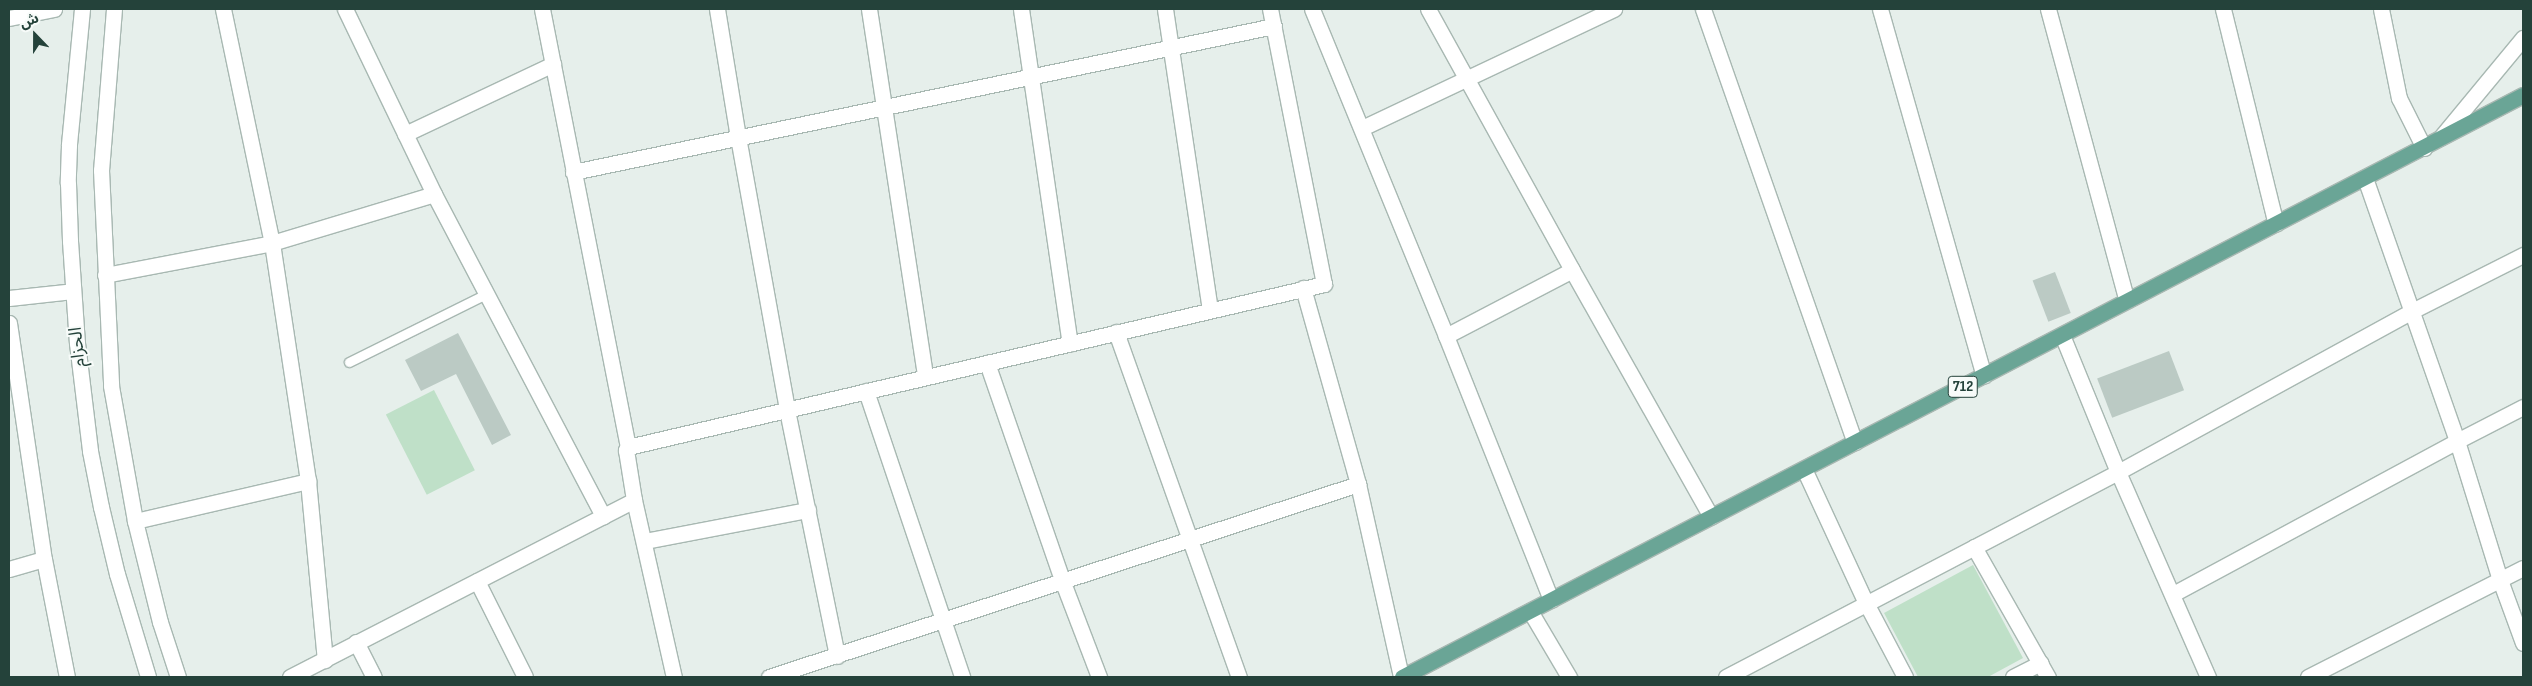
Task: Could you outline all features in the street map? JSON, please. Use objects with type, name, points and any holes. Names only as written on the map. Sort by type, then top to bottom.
[{"type":"main road","name":"712","points":[[1401,677],[2523,95]]},
{"type":"street","points":[[9,18],[54,9]]},
{"type":"street","name":"الحزام","points":[[82,9],[69,145],[69,232],[77,343],[90,451],[118,574],[148,677]]},
{"type":"street","name":"الحزام","points":[[114,9],[101,170],[111,386],[135,521],[160,622],[178,677]]},
{"type":"street","points":[[223,9],[272,244],[308,481],[325,660]]},
{"type":"street","points":[[345,9],[434,194],[603,516]]},
{"type":"street","points":[[542,9],[628,447],[626,450],[634,500],[645,541],[674,677]]},
{"type":"street","points":[[718,9],[738,137],[787,410],[836,656]]},
{"type":"street","points":[[869,9],[925,377]]},
{"type":"street","points":[[1021,9],[1070,343]]},
{"type":"street","points":[[1165,9],[1210,310]]},
{"type":"street","points":[[628,447],[1324,284],[1270,9]]},
{"type":"street","points":[[1312,9],[1362,128],[1551,600]]},
{"type":"street","points":[[1428,9],[1711,517]]},
{"type":"street","points":[[1362,128],[1468,80],[1614,9]]},
{"type":"street","points":[[1702,9],[1855,442]]},
{"type":"street","points":[[1880,9],[1984,376]]},
{"type":"street","points":[[2048,9],[2127,301]]},
{"type":"street","points":[[2223,9],[2276,224]]},
{"type":"street","points":[[2381,9],[2399,98],[2424,148]]},
{"type":"street","points":[[573,172],[1274,26]]},
{"type":"street","points":[[2441,137],[2523,38]]},
{"type":"street","points":[[405,134],[553,64]]},
{"type":"street","points":[[2365,178],[2456,441],[2500,580],[2523,643]]},
{"type":"street","points":[[105,275],[272,244],[434,194]]},
{"type":"street","points":[[1726,677],[2118,472],[2410,312],[2523,255]]},
{"type":"street","points":[[1446,336],[1572,270]]},
{"type":"street","points":[[1303,288],[1358,484],[1401,677]]},
{"type":"street","points":[[9,298],[73,291]]},
{"type":"street","points":[[9,323],[12,370],[44,559],[67,677]]},
{"type":"street","points":[[1116,332],[1239,677]]},
{"type":"street","points":[[2062,335],[2118,472],[2208,677]]},
{"type":"street","points":[[987,363],[1062,580],[1099,677]]},
{"type":"street","points":[[866,392],[962,677]]},
{"type":"street","points":[[2173,594],[2456,441],[2523,407]]},
{"type":"street","points":[[1804,469],[1866,603],[1905,677]]},
{"type":"street","points":[[135,521],[308,481]]},
{"type":"street","points":[[769,677],[800,673],[836,656],[1189,537],[1358,484]]},
{"type":"street","points":[[290,677],[634,500]]},
{"type":"street","points":[[645,541],[808,510]]},
{"type":"street","points":[[1974,548],[2048,677]]},
{"type":"street","points":[[9,569],[44,559]]},
{"type":"street","points":[[2308,677],[2523,568]]},
{"type":"street","points":[[477,581],[525,677]]},
{"type":"street","points":[[1530,610],[1570,677]]},
{"type":"street","points":[[356,642],[374,677]]},
{"type":"street","points":[[2013,677],[2041,663]]},
{"type":"lane","points":[[349,362],[486,294]]},
{"type":"green space","points":[[434,390],[475,470],[427,495],[386,415]]},
{"type":"green space","points":[[1973,565],[2023,658],[1988,677],[1918,677],[1884,613]]},
{"type":"building","points":[[2055,272],[2071,313],[2048,322],[2033,281]]},
{"type":"building","points":[[458,333],[511,435],[492,445],[456,374],[421,391],[405,360]]},
{"type":"building","points":[[2169,351],[2184,390],[2112,418],[2097,379]]}]
